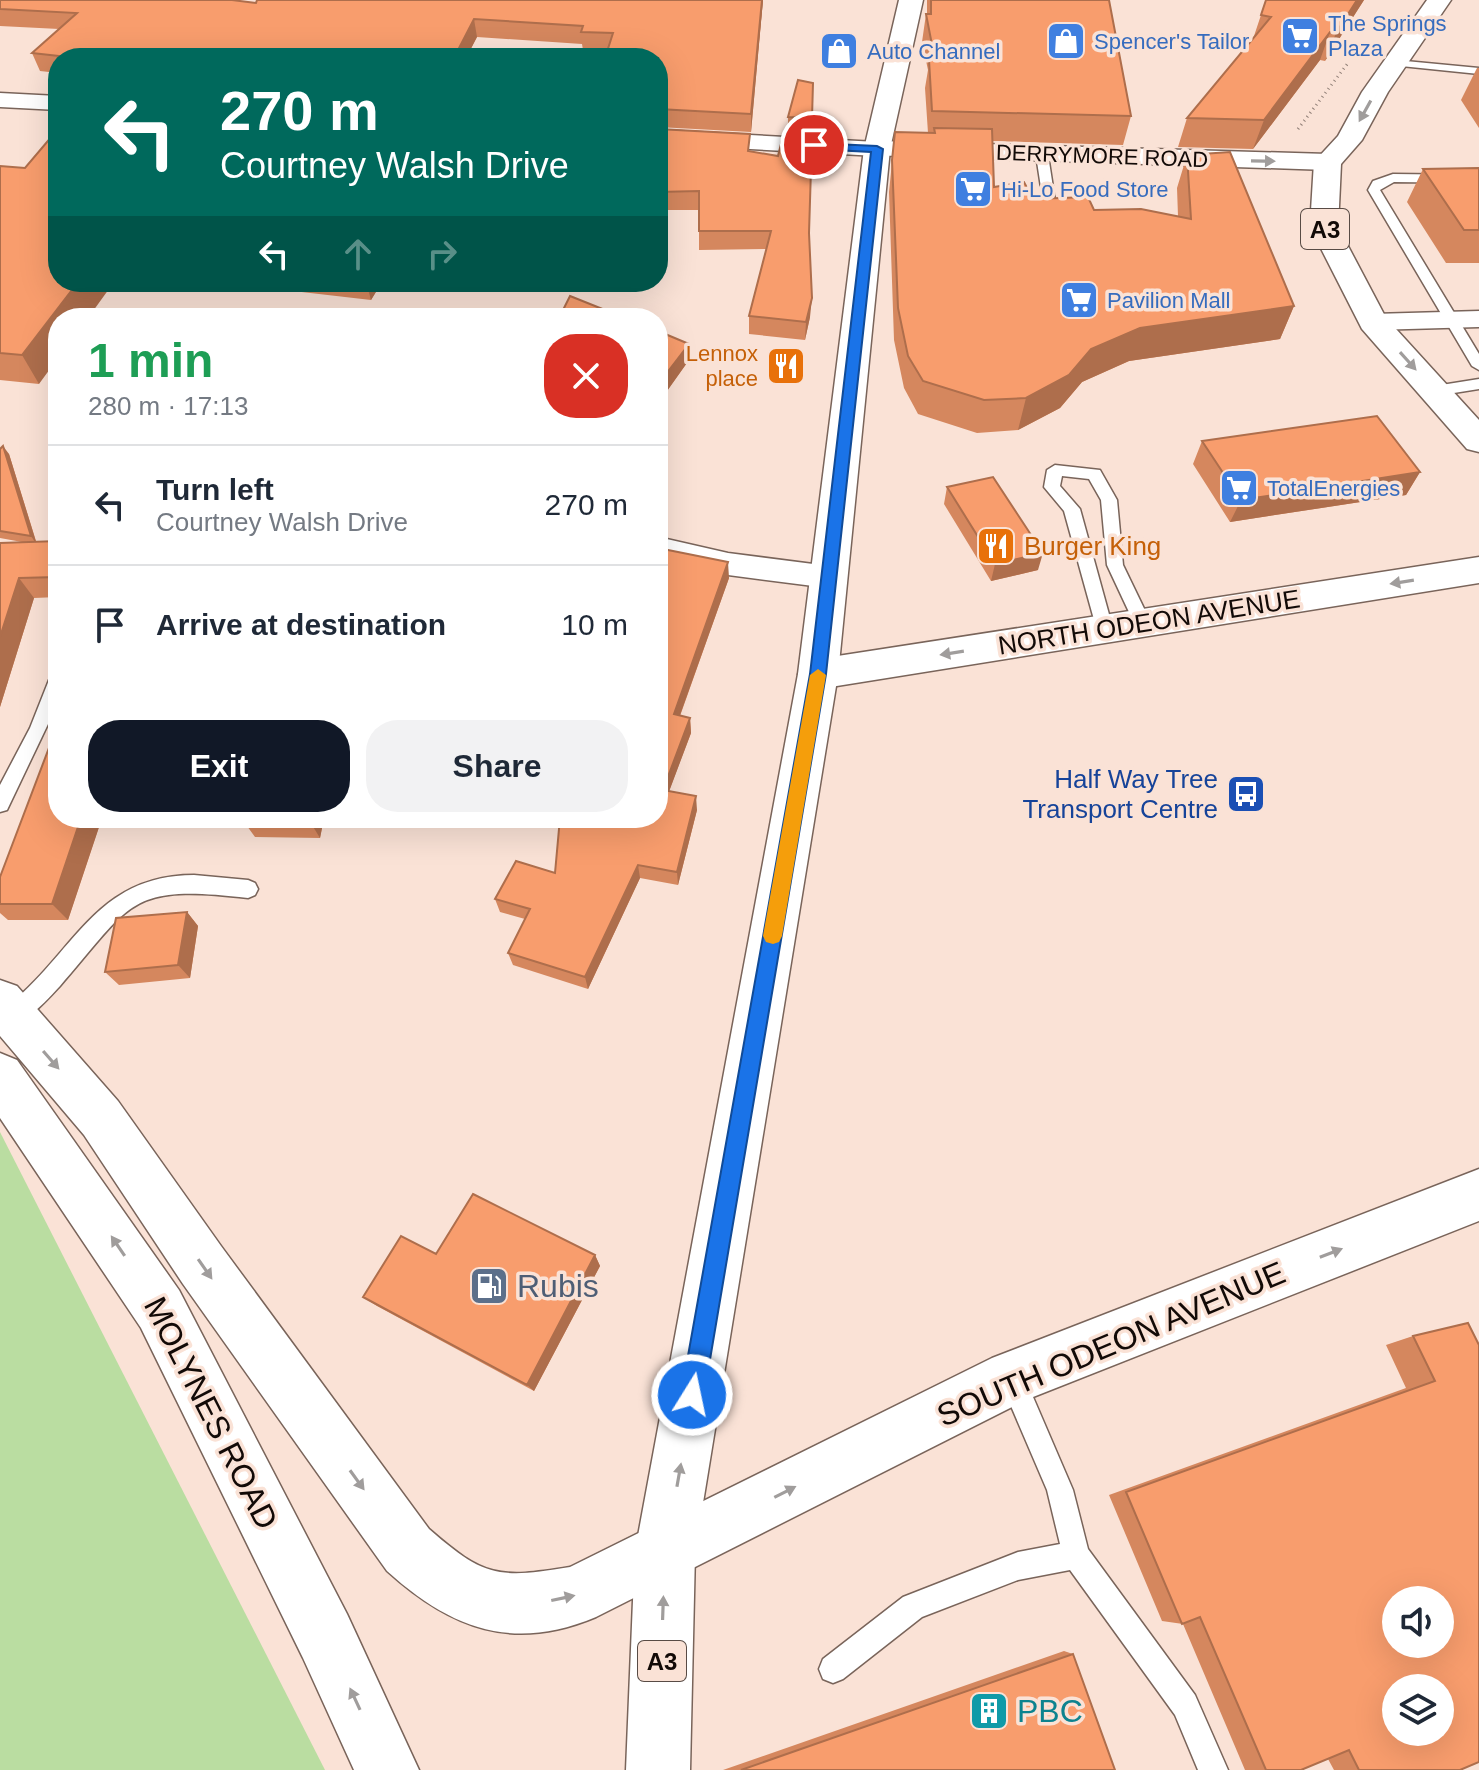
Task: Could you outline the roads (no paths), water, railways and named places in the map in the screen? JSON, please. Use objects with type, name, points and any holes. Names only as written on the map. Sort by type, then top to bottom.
[{"type":"main road","name":"A3","points":[[658,1770],[665,1552],[818,674],[877,149],[911,0]]},
{"type":"main road","points":[[1328,162],[1349,140],[1375,92],[1439,0]]},
{"type":"main road","name":"DERRYMORE ROAD","points":[[877,149],[1328,162]]},
{"type":"main road","name":"A3","points":[[1328,162],[1324,227],[1373,322],[1479,441]]},
{"type":"main road","name":"NORTH ODEON AVENUE","points":[[818,674],[1479,570]]},
{"type":"main road","name":"SOUTH ODEON AVENUE","points":[[7,1008],[101,1118],[202,1265],[408,1550],[441,1581],[483,1601],[528,1605],[575,1596],[1012,1378],[1479,1195]]},
{"type":"main road","name":"MOLYNES ROAD","points":[[0,1076],[53,1148],[160,1309],[325,1636],[387,1770]]},
{"type":"street","points":[[0,100],[48,102]]},
{"type":"street","points":[[668,138],[877,149]]},
{"type":"street","points":[[1373,322],[1479,319]]},
{"type":"street","points":[[668,550],[728,564],[829,577]]},
{"type":"lane","points":[[1395,63],[1479,71]]},
{"type":"lane","points":[[1042,155],[1050,207]]},
{"type":"lane","points":[[1479,179],[1393,178],[1377,184],[1374,190],[1479,366]]},
{"type":"lane","points":[[1435,391],[1479,384]]},
{"type":"lane","points":[[1104,629],[1072,509],[1052,487],[1055,470],[1094,474],[1109,500],[1115,565],[1142,623]]},
{"type":"lane","points":[[0,804],[48,705]]},
{"type":"lane","points":[[7,1008],[49,984],[96,926],[128,898],[157,886],[180,884],[248,889]]},
{"type":"lane","points":[[1012,1378],[1060,1490],[1076,1555],[1185,1705],[1213,1770]]},
{"type":"lane","points":[[833,1669],[913,1607],[1018,1566],[1076,1555]]},
{"type":"place","name":"The Springs Plaza","points":[[1300,36]]},
{"type":"place","name":"Spencer's Tailor","points":[[1066,41]]},
{"type":"place","name":"Auto Channel","points":[[839,51]]},
{"type":"place","name":"Hi-Lo Food Store","points":[[973,189]]},
{"type":"place","name":"Pavilion Mall","points":[[1079,300]]},
{"type":"place","name":"Lennox place","points":[[786,366]]},
{"type":"place","name":"TotalEnergies","points":[[1239,488]]},
{"type":"place","name":"Burger King","points":[[996,546]]},
{"type":"place","name":"Half Way Tree Transport Centre","points":[[1246,794]]},
{"type":"place","name":"Rubis","points":[[489,1286]]},
{"type":"place","name":"PBC","points":[[989,1711]]}]
